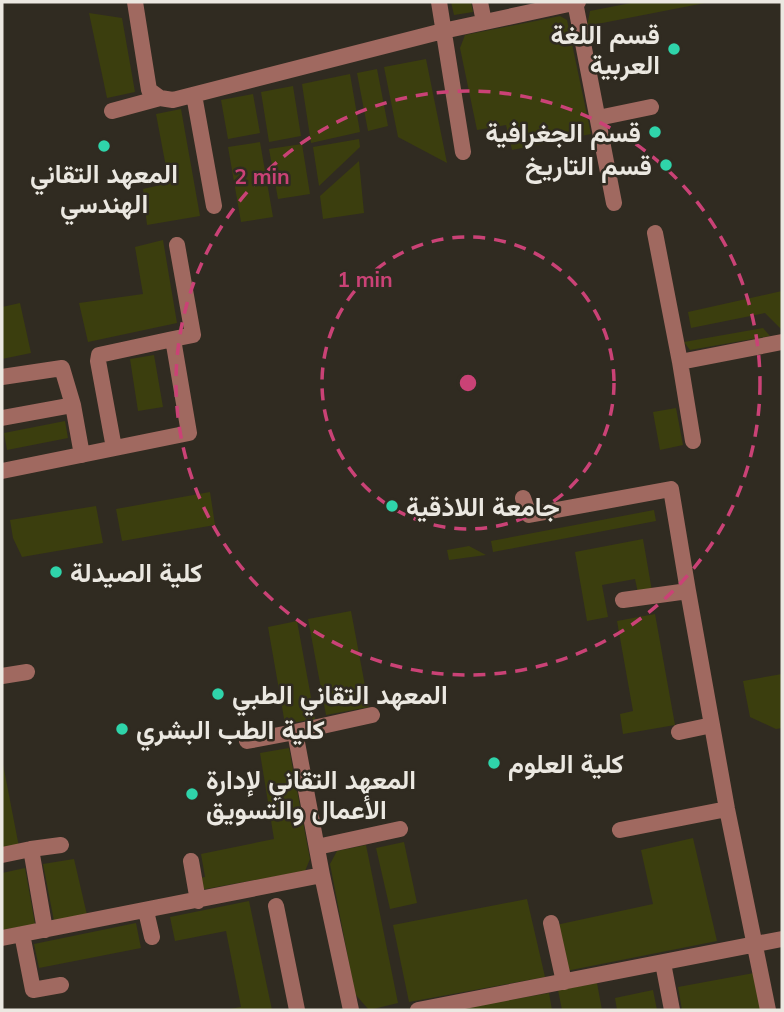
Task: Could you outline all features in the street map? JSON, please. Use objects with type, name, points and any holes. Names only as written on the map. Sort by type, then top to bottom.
[{"type":"street","points":[[135,2],[144,74],[149,90],[160,98]]},
{"type":"street","points":[[439,2],[463,152]]},
{"type":"street","points":[[480,2],[484,22]]},
{"type":"street","points":[[112,111],[160,98],[173,100],[194,95],[484,22],[525,7],[577,2],[614,203]]},
{"type":"street","points":[[194,95],[214,206]]},
{"type":"street","points":[[598,118],[651,107]]},
{"type":"street","points":[[654,233],[693,442]]},
{"type":"street","points":[[114,448],[99,355],[193,335],[177,245]]},
{"type":"street","points":[[2,471],[189,433],[173,339]]},
{"type":"street","points":[[680,362],[782,342]]},
{"type":"street","points":[[2,377],[62,368],[73,405],[82,455]]},
{"type":"street","points":[[2,418],[73,405]]},
{"type":"street","points":[[523,498],[529,515],[671,489],[727,809],[768,1010]]},
{"type":"street","points":[[623,600],[688,591]]},
{"type":"street","points":[[2,677],[27,672]]},
{"type":"street","points":[[247,741],[372,715]]},
{"type":"street","points":[[679,732],[712,725]]},
{"type":"street","points":[[295,732],[351,1010]]},
{"type":"street","points":[[620,830],[727,809]]},
{"type":"street","points":[[317,847],[400,829]]},
{"type":"street","points":[[2,855],[61,845]]},
{"type":"street","points":[[31,849],[45,930]]},
{"type":"street","points":[[191,861],[198,901]]},
{"type":"street","points":[[2,938],[322,875]]},
{"type":"street","points":[[276,906],[297,1010]]},
{"type":"street","points":[[146,911],[152,937]]},
{"type":"street","points":[[551,923],[564,982]]},
{"type":"street","points":[[22,934],[33,990],[61,985]]},
{"type":"street","points":[[418,1010],[782,939]]},
{"type":"street","points":[[663,963],[672,1010]]},
{"type":"green space","points":[[451,2],[471,2],[473,12],[454,15]]},
{"type":"green space","points":[[636,2],[710,2],[587,26],[590,11]]},
{"type":"green space","points":[[89,13],[122,18],[135,92],[107,98]]},
{"type":"green space","points":[[560,16],[567,20],[591,134],[512,150],[506,125],[477,130],[460,48],[465,35]]},
{"type":"green space","points":[[426,59],[447,163],[398,137],[384,67]]},
{"type":"green space","points":[[377,69],[388,126],[368,131],[357,73]]},
{"type":"green space","points":[[350,74],[360,132],[311,143],[302,84]]},
{"type":"green space","points":[[293,86],[301,136],[269,142],[261,92]]},
{"type":"green space","points":[[253,94],[260,133],[228,139],[221,100]]},
{"type":"green space","points":[[181,109],[200,216],[147,225],[143,189],[169,183],[156,114]]},
{"type":"green space","points":[[359,139],[360,147],[319,186],[313,147]]},
{"type":"green space","points":[[260,142],[273,217],[241,222],[228,147]]},
{"type":"green space","points":[[302,144],[310,194],[278,199],[269,149]]},
{"type":"green space","points":[[359,161],[364,213],[323,219],[320,196]]},
{"type":"green space","points":[[163,240],[177,323],[88,342],[79,303],[143,294],[135,247]]},
{"type":"green space","points":[[782,291],[782,330],[765,313],[691,328],[688,312]]},
{"type":"green space","points":[[20,303],[31,353],[2,359],[2,307]]},
{"type":"green space","points":[[763,328],[770,336],[690,350],[684,342]]},
{"type":"green space","points":[[154,355],[163,407],[138,411],[130,359]]},
{"type":"green space","points":[[676,408],[683,445],[660,450],[653,412]]},
{"type":"green space","points":[[65,421],[68,438],[7,450],[4,433]]},
{"type":"green space","points":[[210,492],[215,525],[122,541],[116,509]]},
{"type":"green space","points":[[96,506],[103,543],[22,557],[13,538],[10,520]]},
{"type":"green space","points":[[654,510],[656,521],[493,552],[491,541]]},
{"type":"green space","points":[[643,539],[652,591],[638,593],[635,579],[602,585],[608,617],[587,621],[575,552]]},
{"type":"green space","points":[[469,546],[486,555],[449,560],[447,550]]},
{"type":"green space","points":[[351,611],[369,707],[326,715],[308,619]]},
{"type":"green space","points":[[655,614],[675,725],[623,734],[620,714],[633,711],[617,621]]},
{"type":"green space","points":[[297,621],[315,719],[285,724],[268,627]]},
{"type":"green space","points":[[782,674],[782,728],[776,729],[750,717],[743,681]]},
{"type":"green space","points":[[289,748],[310,859],[305,871],[200,890],[198,878],[205,877],[201,854],[274,839],[260,753]]},
{"type":"green space","points":[[2,759],[19,847],[2,850]]},
{"type":"green space","points":[[693,838],[717,941],[566,971],[556,925],[653,904],[641,850]]},
{"type":"green space","points":[[404,842],[417,903],[390,909],[376,848]]},
{"type":"green space","points":[[366,845],[398,1003],[369,1010],[355,994],[330,864],[337,851]]},
{"type":"green space","points":[[74,859],[87,915],[54,921],[43,864]]},
{"type":"green space","points":[[25,868],[35,924],[2,930],[2,873]]},
{"type":"green space","points":[[527,899],[545,977],[409,1002],[393,925]]},
{"type":"green space","points":[[249,901],[272,1010],[225,1010],[241,1007],[226,931],[175,941],[170,917]]},
{"type":"green space","points":[[136,923],[141,948],[39,968],[34,944]]},
{"type":"green space","points":[[754,973],[761,1010],[682,1010],[678,987]]},
{"type":"green space","points":[[597,983],[602,1010],[562,1010],[558,990]]},
{"type":"green space","points":[[653,990],[657,1010],[617,1010],[615,998]]},
{"type":"green space","points":[[549,993],[552,1010],[458,1009]]},
{"type":"place","name":"قسم اللغة العربية","points":[[674,49]]},
{"type":"place","name":"قسم الجغرافية","points":[[655,132]]},
{"type":"place","name":"المعهد التقاني الهندسي","points":[[104,146]]},
{"type":"place","name":"قسم التاريخ","points":[[666,165]]},
{"type":"place","name":"جامعة اللاذقية","points":[[392,506]]},
{"type":"place","name":"كلية الصيدلة","points":[[56,572]]},
{"type":"place","name":"المعهد التقاني الطبي","points":[[218,694]]},
{"type":"place","name":"كلية الطب البشري","points":[[122,729]]},
{"type":"place","name":"كلية العلوم","points":[[494,763]]},
{"type":"place","name":"المعهد التقاني لإدارة الأعمال والتسويق","points":[[192,794]]}]
